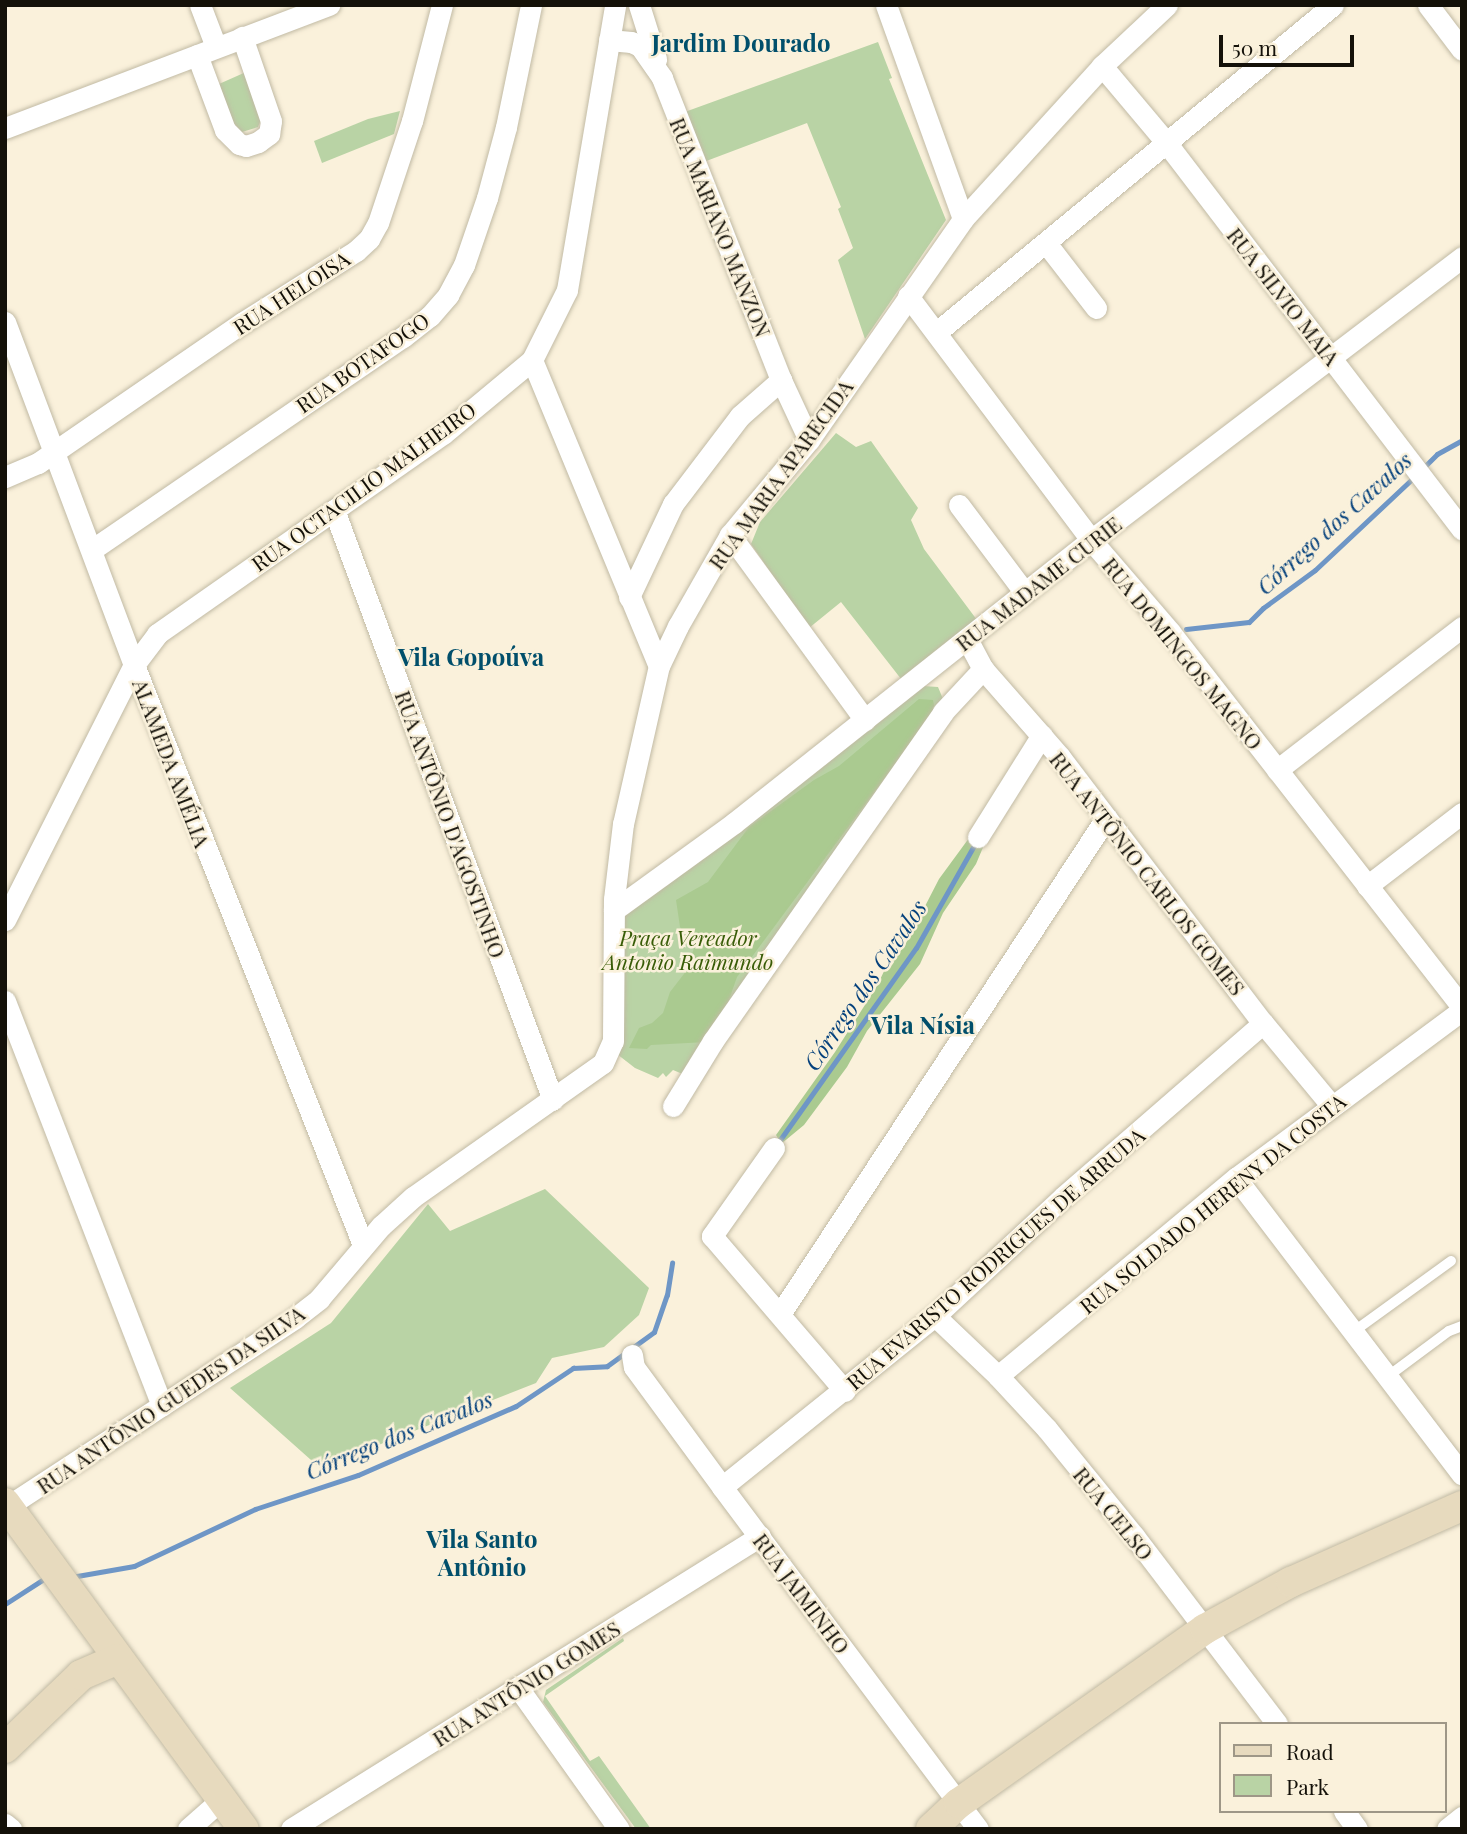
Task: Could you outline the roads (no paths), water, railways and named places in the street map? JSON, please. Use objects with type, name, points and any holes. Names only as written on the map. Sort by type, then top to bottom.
[{"type":"main road","points":[[6,1506],[244,1829]]},
{"type":"main road","points":[[931,1829],[959,1804],[1205,1629],[1290,1582],[1462,1506]]},
{"type":"main road","points":[[81,1675],[98,1631]]},
{"type":"main road","points":[[5,1748],[81,1675],[118,1659]]},
{"type":"street","points":[[201,5],[207,51],[225,130],[239,144],[246,146],[269,134],[271,121],[242,37]]},
{"type":"street","points":[[5,128],[329,5]]},
{"type":"street","name":"RUA HELOISA","points":[[5,477],[28,468],[242,323],[356,251],[369,239],[378,223],[412,121],[442,5]]},
{"type":"street","name":"RUA BOTAFOGO","points":[[93,549],[403,337],[430,316],[448,295],[464,265],[487,198],[506,127],[531,5]]},
{"type":"street","name":"RUA OCTACILIO MALHEIRO","points":[[5,920],[134,665],[148,644],[164,628],[443,434],[533,360],[567,290],[615,5]]},
{"type":"street","points":[[639,5],[662,78]]},
{"type":"street","points":[[887,5],[963,219]]},
{"type":"street","name":"RUA MARIA APARECIDA","points":[[553,1100],[597,1068],[610,1051],[613,1034],[614,910],[623,824],[659,666],[689,605],[730,535],[809,440],[963,219],[1102,66],[1167,5]]},
{"type":"street","points":[[938,331],[1334,5]]},
{"type":"street","points":[[1429,5],[1462,50]]},
{"type":"street","name":"RUA MARIANO MANZON","points":[[609,40],[631,42],[639,46],[662,78],[781,380],[809,440]]},
{"type":"street","name":"RUA SILVIO MAIA","points":[[1102,66],[1166,141],[1462,530]]},
{"type":"street","points":[[1046,243],[1096,308]]},
{"type":"street","name":"RUA MADAME CURIE","points":[[614,910],[734,822],[1091,540],[1462,257]]},
{"type":"street","name":"RUA DOMINGOS MAGNO","points":[[908,296],[938,331],[1091,540],[1170,632],[1462,1009]]},
{"type":"street","name":"ALAMEDA AMÉLIA","points":[[5,322],[93,549],[134,665],[363,1245]]},
{"type":"street","points":[[533,360],[659,666]]},
{"type":"street","points":[[629,597],[673,504],[740,416],[781,380]]},
{"type":"street","points":[[959,505],[1025,593]]},
{"type":"street","name":"RUA ANTÔNIO D'AGOSTINHO","points":[[334,510],[553,1100]]},
{"type":"street","points":[[730,535],[866,720]]},
{"type":"street","points":[[1277,770],[1462,627]]},
{"type":"street","name":"RUA ANTÔNIO CARLOS GOMES","points":[[967,639],[983,669],[1042,735],[1264,1023],[1332,1106]]},
{"type":"street","points":[[933,666],[957,695]]},
{"type":"street","points":[[673,1106],[713,1041],[957,695],[983,669]]},
{"type":"street","points":[[978,837],[1042,735]]},
{"type":"street","points":[[1367,886],[1462,813]]},
{"type":"street","points":[[780,1314],[1106,818]]},
{"type":"street","points":[[5,1001],[162,1406]]},
{"type":"street","name":"RUA SOLDADO HERENY DA COSTA","points":[[998,1376],[1236,1178],[1462,1009]]},
{"type":"street","name":"RUA EVARISTO RODRIGUES DE ARRUDA","points":[[722,1487],[845,1391],[935,1316],[1063,1196],[1264,1023]]},
{"type":"street","name":"RUA ANTÔNIO GUEDES DA SILVA","points":[[6,1506],[162,1406],[319,1299],[363,1245],[413,1197],[553,1100]]},
{"type":"street","points":[[774,1148],[712,1237],[845,1391]]},
{"type":"street","points":[[1236,1178],[1462,1475]]},
{"type":"street","points":[[345,1202],[360,1216],[381,1226]]},
{"type":"street","name":"RUA CELSO","points":[[935,1316],[998,1376],[1134,1536],[1276,1722]]},
{"type":"street","name":"RUA JAIMINHO","points":[[632,1355],[634,1367],[978,1829]]},
{"type":"street","name":"RUA ANTÔNIO GOMES","points":[[291,1829],[760,1536]]},
{"type":"street","points":[[519,1689],[619,1829]]},
{"type":"street","points":[[188,1829],[222,1799]]},
{"type":"street","points":[[1345,1813],[1357,1829]]},
{"type":"street","points":[[1447,1829],[1462,1817]]},
{"type":"street","points":[[5,1824],[11,1829]]},
{"type":"lane","points":[[1353,1332],[1451,1261]]},
{"type":"lane","points":[[1387,1377],[1449,1331],[1462,1326]]},
{"type":"waterway","name":"Córrego dos Cavalos","points":[[1422,469],[1437,454],[1462,440]]},
{"type":"waterway","name":"Córrego dos Cavalos","points":[[1186,629],[1249,622],[1263,608],[1315,570],[1415,476]]},
{"type":"waterway","name":"Córrego dos Cavalos","points":[[777,1144],[916,948],[977,840]]},
{"type":"waterway","name":"Córrego dos Cavalos","points":[[77,1576],[134,1566],[255,1509],[358,1475],[516,1406],[573,1368],[607,1366],[654,1332],[667,1295],[672,1262]]},
{"type":"waterway","name":"Córrego dos Cavalos","points":[[5,1604],[42,1580]]},
{"type":"district","name":"Jardim Dourado","points":[[741,43]]},
{"type":"district","name":"Vila Gopoúva","points":[[471,657]]},
{"type":"district","name":"Vila Nísia","points":[[923,1025]]},
{"type":"district","name":"Vila Santo Antônio","points":[[482,1553]]},
{"type":"park label","name":"Praça Vereador Antonio Raimundo","points":[[688,949]]}]
